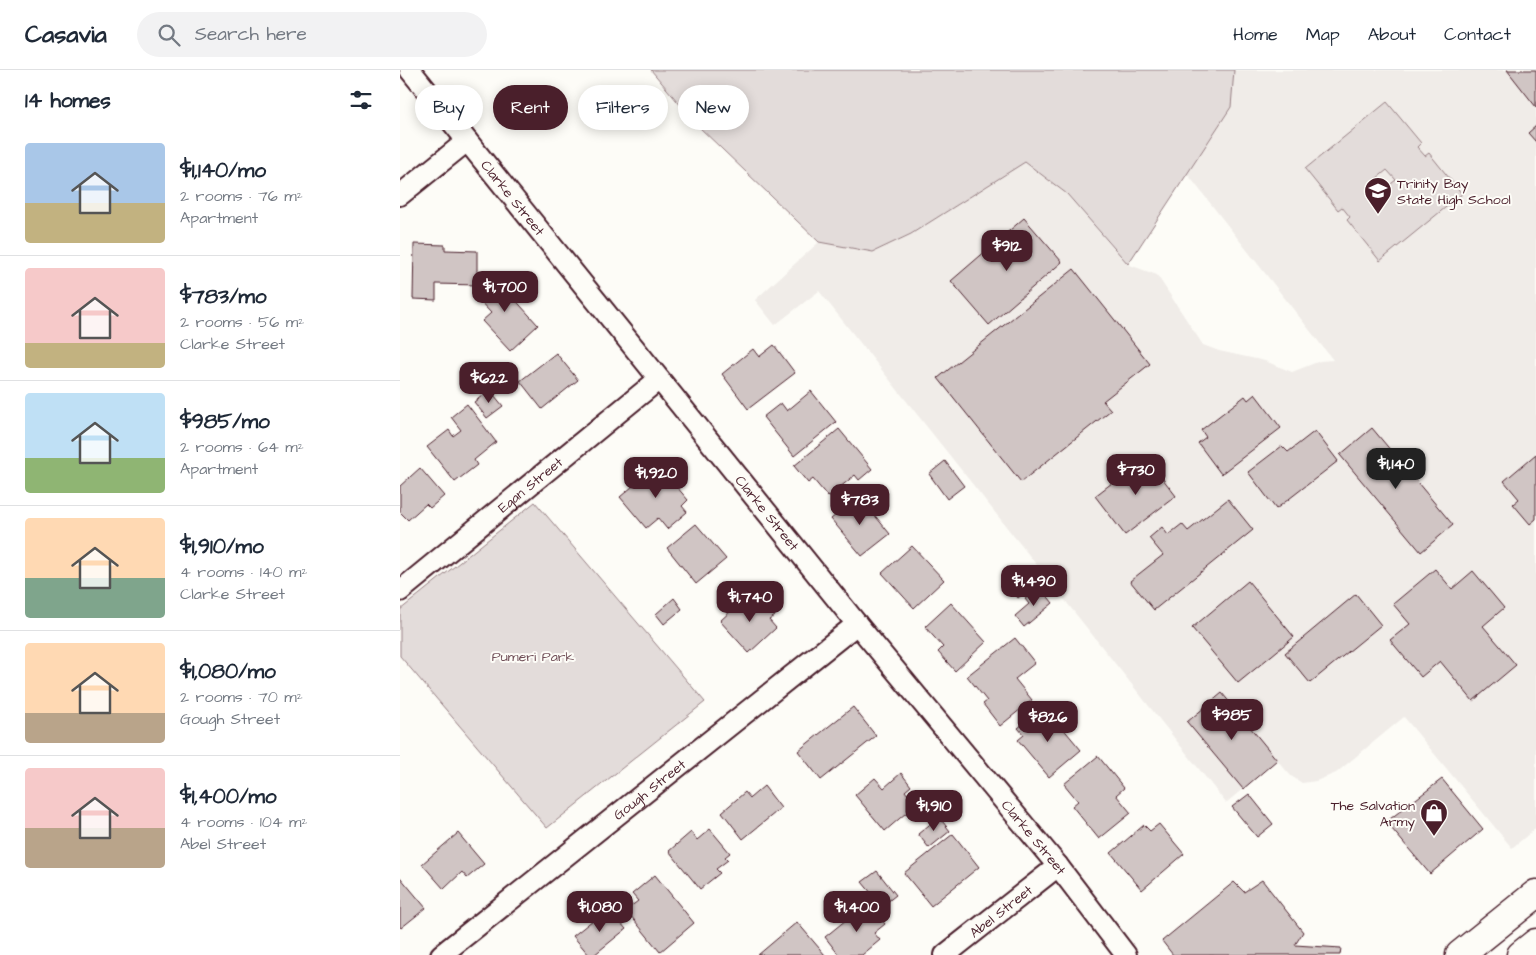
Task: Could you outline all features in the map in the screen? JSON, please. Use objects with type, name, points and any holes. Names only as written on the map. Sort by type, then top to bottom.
[{"type":"main road","points":[[1460,955],[1536,894]]},
{"type":"main road","points":[[1521,955],[1536,943]]},
{"type":"street","name":"Clarke Street","points":[[410,70],[658,380],[1058,866],[1126,955]]},
{"type":"street","points":[[400,195],[466,142]]},
{"type":"street","name":"Egan Street","points":[[400,591],[658,380]]},
{"type":"street","name":"Gough Street","points":[[441,955],[857,624]]},
{"type":"street","name":"Abel Street","points":[[945,955],[1058,866]]},
{"type":"shaded area","points":[[1106,70],[1536,70],[1536,828],[1512,848],[1404,717],[1336,773],[1316,781],[1302,783],[1291,776],[1277,760],[1226,803],[819,291],[775,325],[755,300],[819,242],[873,252],[911,234],[1025,162],[1067,194],[1127,264],[1157,275],[1203,345],[1219,351],[1265,361],[1292,372],[1320,361],[1333,360]]},
{"type":"green space","points":[[651,70],[1234,70],[1231,107],[1128,264],[1067,194],[1025,162],[911,234],[873,252],[819,242],[702,130],[749,130],[749,85],[678,85],[678,102],[668,90],[668,85],[664,85]]},
{"type":"green space","points":[[1387,102],[1421,143],[1417,147],[1425,156],[1429,153],[1462,194],[1380,261],[1347,220],[1350,217],[1342,207],[1338,210],[1305,169]],"holes":[[[1387,170],[1396,180],[1379,193],[1371,183]]]},
{"type":"green space","name":"Pumeri Park","points":[[535,502],[705,702],[547,828],[400,656],[400,610]]},
{"type":"building","points":[[1507,70],[1536,70],[1536,107]]},
{"type":"building","points":[[1536,126],[1536,142],[1528,133]]},
{"type":"building","points":[[1024,218],[1062,262],[989,325],[951,281]]},
{"type":"building","points":[[414,244],[445,245],[445,250],[477,251],[477,285],[436,284],[436,300],[413,299]]},
{"type":"building","points":[[1074,269],[1150,364],[1103,401],[1111,410],[1021,482],[938,378]]},
{"type":"building","points":[[498,274],[515,292],[511,295],[538,325],[510,351],[482,321],[491,313],[475,296]]},
{"type":"building","points":[[774,345],[795,373],[748,409],[722,374],[753,349],[759,357]]},
{"type":"building","points":[[556,353],[578,380],[542,409],[520,381]]},
{"type":"building","points":[[490,390],[503,406],[487,418],[474,402]]},
{"type":"building","points":[[811,391],[836,422],[794,456],[763,417],[781,403],[787,411]]},
{"type":"building","points":[[1255,394],[1281,428],[1221,474],[1198,443],[1206,437],[1201,430],[1245,396],[1248,400]]},
{"type":"building","points":[[467,404],[496,442],[474,460],[477,465],[455,482],[427,447],[449,430],[453,436],[461,430],[451,417]]},
{"type":"building","points":[[1372,428],[1453,525],[1421,552],[1340,455]]},
{"type":"building","points":[[839,429],[872,469],[859,480],[855,475],[828,497],[813,479],[808,483],[794,466]]},
{"type":"building","points":[[1315,431],[1338,461],[1276,509],[1248,472],[1282,446],[1288,452]]},
{"type":"building","points":[[1536,454],[1536,519],[1530,524],[1513,504],[1519,499],[1504,481]]},
{"type":"building","points":[[1146,457],[1176,496],[1125,535],[1095,496]]},
{"type":"building","points":[[945,461],[964,486],[947,499],[929,474]]},
{"type":"building","points":[[658,465],[688,500],[682,506],[687,512],[667,529],[658,518],[646,528],[620,497]]},
{"type":"building","points":[[420,468],[444,496],[430,508],[426,504],[408,520],[400,512],[400,486]]},
{"type":"building","points":[[859,496],[890,534],[862,556],[831,519]]},
{"type":"building","points":[[1228,499],[1253,530],[1154,610],[1130,581],[1163,555],[1149,538],[1162,527],[1168,535],[1182,524],[1188,531]]},
{"type":"building","points":[[696,524],[726,559],[696,584],[667,548]]},
{"type":"building","points":[[912,546],[944,580],[914,608],[882,573]]},
{"type":"building","points":[[1435,569],[1452,589],[1473,571],[1504,608],[1483,626],[1516,665],[1473,701],[1440,661],[1421,677],[1390,640],[1410,624],[1393,604]]},
{"type":"building","points":[[1029,573],[1037,583],[1018,598],[1010,588]]},
{"type":"building","points":[[1248,581],[1294,637],[1238,683],[1192,628]]},
{"type":"building","points":[[1040,587],[1053,603],[1024,627],[1015,616],[1029,604],[1025,599]]},
{"type":"building","points":[[1356,594],[1381,625],[1310,683],[1285,653]]},
{"type":"building","points":[[747,596],[756,605],[762,600],[775,616],[769,620],[776,628],[749,653],[720,621]]},
{"type":"building","points":[[674,598],[682,609],[664,624],[656,614]]},
{"type":"building","points":[[951,603],[986,642],[955,671],[938,652],[943,647],[925,627]]},
{"type":"building","points":[[1015,638],[1035,663],[1015,679],[1032,700],[1000,726],[983,704],[987,701],[967,676]]},
{"type":"building","points":[[1222,693],[1277,760],[1243,789],[1187,722]]},
{"type":"building","points":[[853,707],[876,736],[821,780],[798,751]]},
{"type":"building","points":[[1040,711],[1046,719],[1052,715],[1081,750],[1049,777],[1018,740],[1024,735],[1018,728]]},
{"type":"building","points":[[1098,756],[1124,788],[1116,795],[1131,813],[1099,839],[1072,806],[1078,801],[1064,784]]},
{"type":"building","points":[[901,773],[911,786],[905,791],[908,795],[912,792],[920,801],[885,831],[855,795],[875,778],[884,788]]},
{"type":"building","points":[[1442,779],[1483,829],[1430,874],[1386,822]]},
{"type":"building","points":[[764,786],[781,808],[743,839],[722,812],[745,792],[750,798]]},
{"type":"building","points":[[1249,794],[1273,824],[1257,837],[1232,807]]},
{"type":"building","points":[[939,817],[950,831],[929,848],[918,834]]},
{"type":"building","points":[[1159,824],[1184,854],[1142,890],[1111,853],[1144,825],[1150,831]]},
{"type":"building","points":[[710,829],[730,853],[725,857],[728,860],[716,869],[720,873],[700,889],[669,851],[691,832],[697,840]]},
{"type":"building","points":[[458,833],[484,864],[467,878],[462,872],[444,889],[422,864]]},
{"type":"building","points":[[953,834],[979,867],[931,906],[904,873]]},
{"type":"building","points":[[877,871],[896,895],[882,906],[862,882]]},
{"type":"building","points":[[655,875],[694,923],[660,952],[626,910],[638,901],[632,894]]},
{"type":"building","points":[[400,877],[426,908],[401,928],[400,927]]},
{"type":"building","points":[[1262,880],[1303,932],[1295,945],[1341,948],[1340,955],[1173,955],[1162,941],[1234,882],[1244,892]]},
{"type":"building","points":[[868,902],[885,924],[874,933],[880,940],[862,955],[839,955],[825,937]]},
{"type":"building","points":[[608,908],[626,929],[594,955],[589,955],[573,936]]},
{"type":"building","points":[[797,922],[825,955],[758,955]]},
{"type":"place","name":"Trinity Bay State High School","points":[[1378,215]]},
{"type":"place","name":"The Salvation Army","points":[[1434,837]]}]
